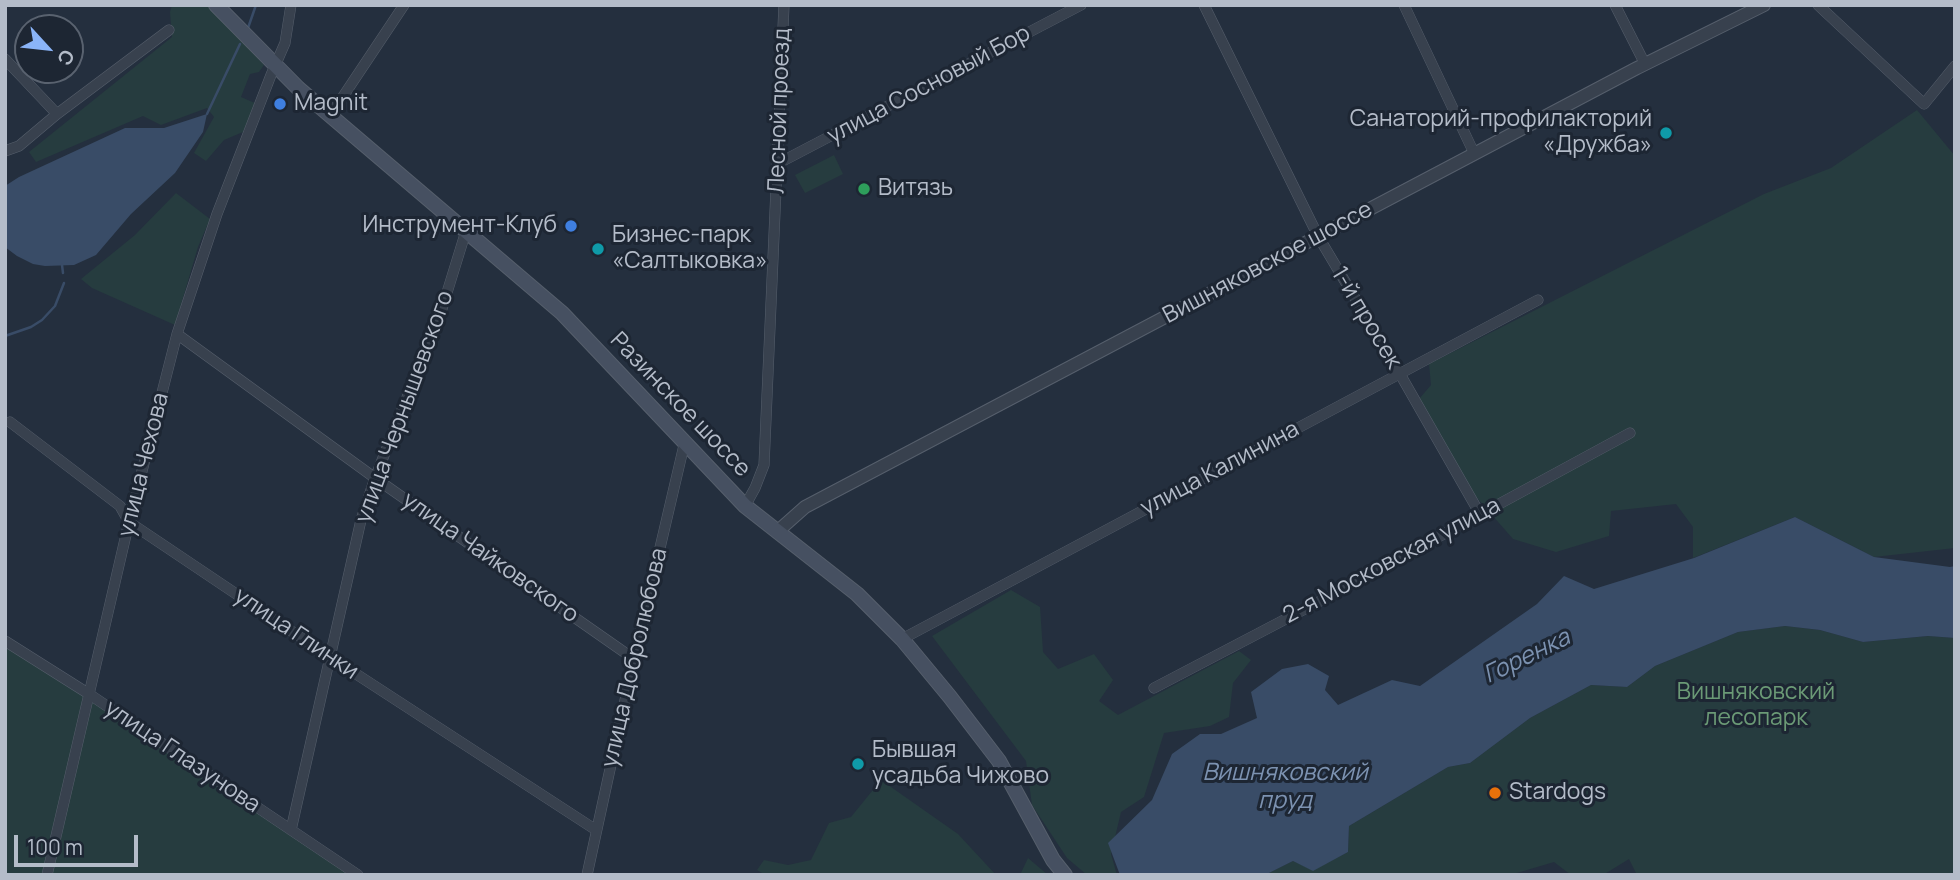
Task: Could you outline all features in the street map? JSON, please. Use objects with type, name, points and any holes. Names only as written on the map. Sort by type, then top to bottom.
[{"type":"main road","name":"Разинское шоссе","points":[[218,7],[274,66],[330,116],[562,313],[745,506],[857,594],[902,639],[999,761],[1053,860],[1065,875]]},
{"type":"street","name":"улица Чехова","points":[[47,875],[129,523],[177,334],[213,224],[285,43],[291,5]]},
{"type":"street","points":[[330,116],[404,5]]},
{"type":"street","name":"Лесной проезд","points":[[745,506],[764,465],[784,5]]},
{"type":"street","name":"улица Сосновый Бор","points":[[777,164],[1081,5]]},
{"type":"street","name":"1-й просек","points":[[1204,5],[1318,236],[1479,514]]},
{"type":"street","points":[[1404,5],[1474,153]]},
{"type":"street","points":[[1615,5],[1645,64]]},
{"type":"street","name":"Вишняковское шоссе","points":[[778,531],[805,507],[1474,153],[1764,5]]},
{"type":"street","points":[[1818,5],[1924,104],[1955,66]]},
{"type":"street","points":[[5,152],[19,146],[169,30]]},
{"type":"street","points":[[5,59],[57,114]]},
{"type":"street","name":"улица Чернышевского","points":[[291,830],[361,520],[441,312],[466,231]]},
{"type":"street","name":"улица Калинина","points":[[902,639],[1538,300]]},
{"type":"street","name":"улица Чайковского","points":[[177,334],[375,478],[634,659]]},
{"type":"street","name":"улица Глинки","points":[[10,422],[120,506],[129,523],[596,830]]},
{"type":"street","name":"2-я Московская улица","points":[[1154,688],[1630,433]]},
{"type":"street","name":"улица Добролюбова","points":[[587,875],[685,441]]},
{"type":"street","name":"улица Глазунова","points":[[5,641],[89,694],[358,875]]},
{"type":"green space","points":[[172,5],[208,5],[264,65],[259,72],[250,74],[241,97],[257,104],[243,132],[224,140],[206,161],[194,153],[214,117],[207,108],[161,125],[143,116],[36,162],[29,152],[172,37]]},
{"type":"green space","points":[[1917,110],[1955,156],[1955,548],[1874,557],[1795,517],[1693,558],[1693,527],[1676,504],[1611,511],[1609,536],[1556,552],[1513,539],[1471,491],[1419,399],[1431,385],[1429,364],[1764,194],[1831,168]]},
{"type":"green space","points":[[834,155],[843,174],[805,193],[795,175]]},
{"type":"green space","points":[[176,193],[210,219],[198,247],[175,325],[92,288],[81,279],[135,235]]},
{"type":"green space","points":[[1011,590],[1040,607],[1043,652],[1058,669],[1094,654],[1113,680],[1099,701],[1118,715],[1239,651],[1251,660],[1233,683],[1229,717],[1210,726],[1164,733],[1144,797],[1121,812],[1111,854],[1117,875],[1087,875],[1067,858],[1032,805],[1026,761],[932,636]]},
{"type":"green space","name":"Вишняковский лесопарк","points":[[1785,626],[1820,630],[1863,642],[1929,636],[1955,638],[1955,875],[1637,875],[1629,859],[1603,875],[1571,875],[1554,862],[1510,875],[1265,875],[1293,861],[1313,870],[1348,852],[1349,826],[1448,767],[1470,763],[1530,718],[1591,685],[1627,687],[1655,666],[1738,632]]},
{"type":"green space","points":[[5,642],[355,875],[5,875]]},
{"type":"green space","points":[[881,780],[958,834],[996,875],[765,875],[757,870],[764,860],[788,865],[811,860],[829,823],[851,817]]},
{"type":"green space","points":[[1028,858],[1048,875],[1020,875]]},
{"type":"water","points":[[207,114],[203,132],[175,173],[131,214],[96,255],[74,265],[45,266],[33,264],[5,247],[5,186],[125,128],[164,128]]},
{"type":"water","name":"Вишняковский пруд","points":[[1795,517],[1874,557],[1955,566],[1955,638],[1928,636],[1863,642],[1820,630],[1785,626],[1738,632],[1655,666],[1627,687],[1591,685],[1530,718],[1470,763],[1448,767],[1349,826],[1348,852],[1313,871],[1293,861],[1265,875],[1120,875],[1108,843],[1152,800],[1172,754],[1200,734],[1221,734],[1257,718],[1251,692],[1282,669],[1308,664],[1329,676],[1325,690],[1338,705],[1392,680],[1420,686],[1537,604],[1564,576],[1594,589],[1694,558]]},
{"type":"waterway","points":[[248,28],[256,5]]},
{"type":"waterway","points":[[207,114],[240,44]]},
{"type":"waterway","points":[[62,265],[63,273]]},
{"type":"waterway","points":[[5,336],[42,320],[55,306],[64,283]]},
{"type":"place","name":"Magnit","points":[[280,104]]},
{"type":"place","name":"Санаторий-профилакторий «Дружба»","points":[[1666,133]]},
{"type":"place","name":"Витязь","points":[[864,189]]},
{"type":"place","name":"Инструмент-Клуб","points":[[571,226]]},
{"type":"place","name":"Бизнес-парк «Салтыковка»","points":[[598,249]]},
{"type":"place","name":"Бывшая усадьба Чижово","points":[[858,764]]},
{"type":"place","name":"Stardogs","points":[[1495,793]]},
{"type":"water label","name":"Горенка","points":[[1527,657]]}]
